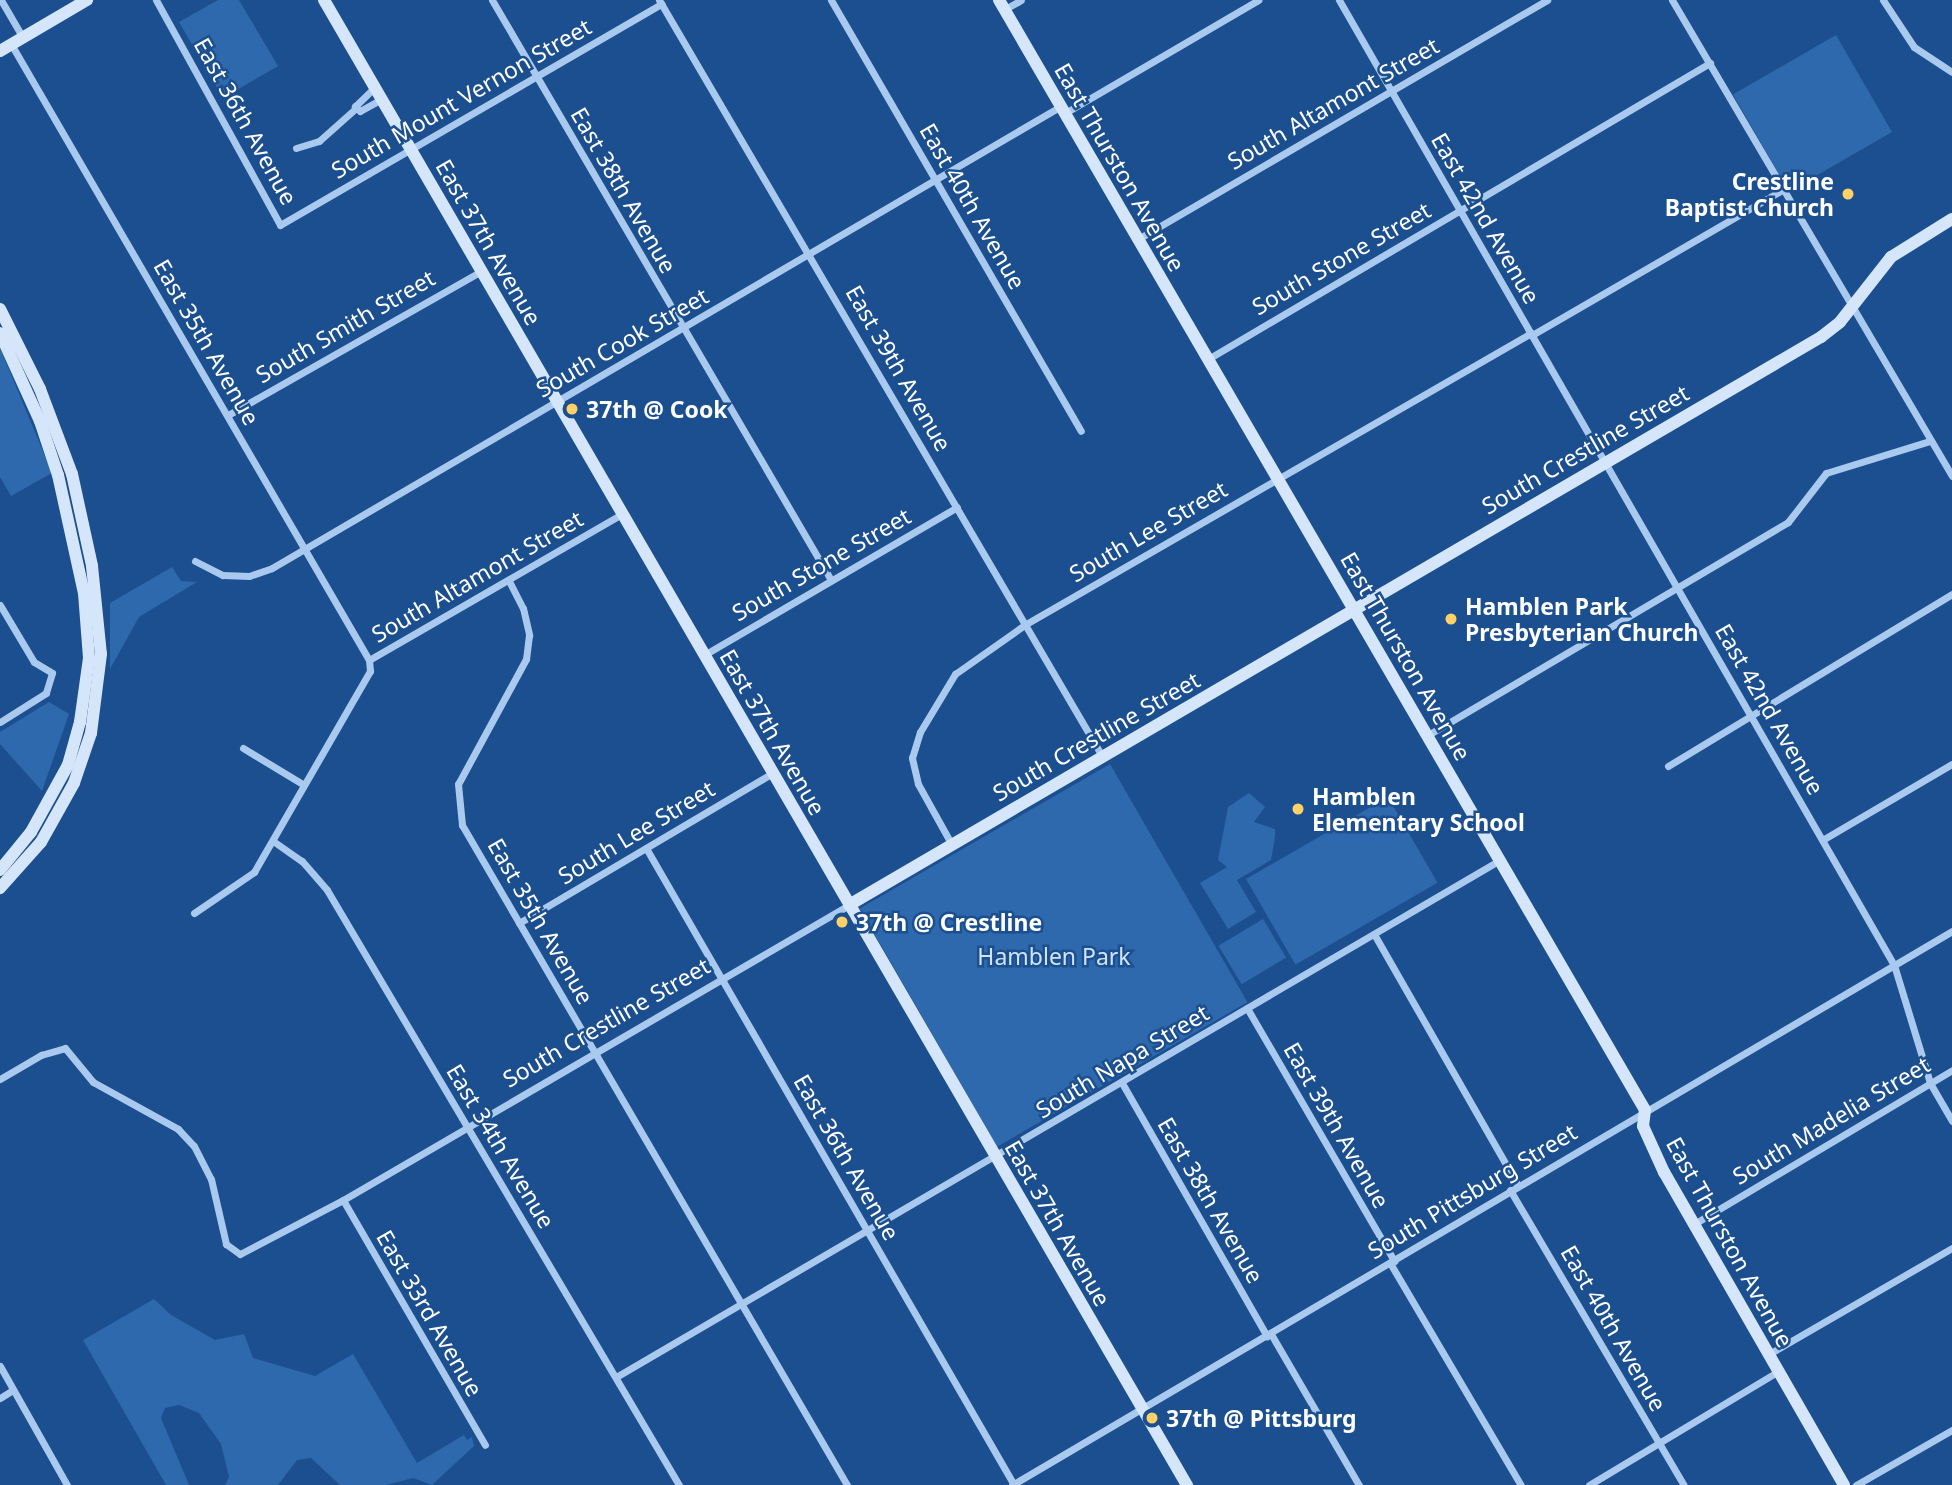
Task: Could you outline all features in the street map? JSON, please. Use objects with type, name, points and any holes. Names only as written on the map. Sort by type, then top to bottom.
[{"type":"street","name":"East 35th Avenue","points":[[1,0],[11,44],[369,660]]},
{"type":"street","points":[[11,44],[87,0]]},
{"type":"street","name":"East 36th Avenue","points":[[156,0],[281,225]]},
{"type":"street","name":"East 37th Avenue","points":[[324,0],[1187,1485]]},
{"type":"street","name":"East 38th Avenue","points":[[492,0],[831,580]]},
{"type":"street","name":"East 40th Avenue","points":[[831,0],[1081,431]]},
{"type":"street","points":[[1002,5],[1021,0]]},
{"type":"street","name":"South Cook Street","points":[[195,561],[223,575],[249,576],[303,550],[810,252],[1258,0]]},
{"type":"street","name":"East 42nd Avenue","points":[[1339,0],[1824,839],[1894,965],[1930,1083],[1952,1121]]},
{"type":"street","name":"South Altamont Street","points":[[1138,239],[1547,0]]},
{"type":"street","points":[[1672,0],[1952,476]]},
{"type":"street","points":[[1883,0],[1914,47],[1952,72]]},
{"type":"street","name":"South Mount Vernon Street","points":[[281,225],[660,2]]},
{"type":"street","name":"East 39th Avenue","points":[[660,2],[810,252],[1102,756]]},
{"type":"street","name":"East Thurston Avenue","points":[[1002,5],[1645,1110],[1643,1126],[1650,1144],[1844,1485]]},
{"type":"street","name":"South Stone Street","points":[[1208,359],[1710,63]]},
{"type":"street","points":[[296,148],[319,141],[356,108],[358,100],[375,87]]},
{"type":"street","points":[[356,108],[360,111],[382,99]]},
{"type":"street","name":"South Lee Street","points":[[952,845],[918,784],[912,758],[920,732],[955,674],[1026,624],[1784,189]]},
{"type":"street","name":"South Crestline Street","points":[[0,1079],[41,1055],[65,1048],[93,1082],[155,1113],[194,1146],[211,1179],[226,1244],[234,1253],[262,1245],[1822,337],[1854,306],[1891,257],[1950,225]]},
{"type":"street","name":"South Smith Street","points":[[228,415],[482,271]]},
{"type":"street","points":[[0,309],[40,389],[72,474],[92,566],[101,654],[92,733],[74,783],[41,842],[0,888]]},
{"type":"street","points":[[0,333],[40,421],[58,475],[83,593],[89,658],[80,722],[68,765],[31,832],[0,870]]},
{"type":"street","points":[[1428,735],[1788,522],[1826,473],[1930,441]]},
{"type":"street","name":"South Stone Street","points":[[704,655],[957,507]]},
{"type":"street","name":"South Altamont Street","points":[[194,913],[254,872],[370,671],[369,660],[622,514]]},
{"type":"street","name":"East 35th Avenue","points":[[509,581],[523,608],[528,635],[526,659],[458,784],[462,825],[847,1485]]},
{"type":"street","points":[[1668,766],[1750,713],[1952,594]]},
{"type":"street","points":[[0,605],[34,663],[52,673],[46,693],[0,722]]},
{"type":"street","points":[[243,748],[304,785]]},
{"type":"street","points":[[1824,839],[1952,764]]},
{"type":"street","name":"South Lee Street","points":[[519,923],[772,773]]},
{"type":"street","name":"East 34th Avenue","points":[[273,841],[302,862],[327,890],[679,1485]]},
{"type":"street","name":"East 36th Avenue","points":[[646,848],[1013,1485]]},
{"type":"street","name":"South Napa Street","points":[[616,1377],[995,1158],[1501,859]]},
{"type":"street","name":"South Pittsburg Street","points":[[1013,1485],[1952,931]]},
{"type":"street","points":[[1374,934],[1518,1185]]},
{"type":"street","name":"East 39th Avenue","points":[[1247,1008],[1521,1485]]},
{"type":"street","name":"South Madelia Street","points":[[1694,1224],[1952,1070]]},
{"type":"street","name":"East 38th Avenue","points":[[1122,1083],[1359,1485]]},
{"type":"street","name":"East 40th Avenue","points":[[1510,1190],[1684,1485]]},
{"type":"street","name":"East 33rd Avenue","points":[[343,1200],[485,1445]]},
{"type":"street","points":[[1769,1354],[1952,1248]]},
{"type":"street","points":[[0,1366],[67,1485]]},
{"type":"street","points":[[1589,1485],[1779,1371]]},
{"type":"street","points":[[0,1398],[13,1390]]},
{"type":"street","points":[[1856,1485],[1951,1431]]},
{"type":"green space","points":[[218,0],[239,0],[278,66],[223,98],[179,22]]},
{"type":"green space","points":[[1836,35],[1892,132],[1789,191],[1733,94]]},
{"type":"green space","points":[[0,348],[52,473],[11,496],[0,477]]},
{"type":"green space","points":[[172,567],[181,581],[197,582],[139,617],[110,669],[110,603]]},
{"type":"green space","points":[[49,702],[69,714],[42,791],[0,744],[0,732]]},
{"type":"green space","name":"Hamblen Park","points":[[1110,764],[1248,1002],[997,1147],[860,909]]},
{"type":"green space","points":[[1249,793],[1265,807],[1254,822],[1275,829],[1275,837],[1271,860],[1237,880],[1256,912],[1228,929],[1200,883],[1227,867],[1218,860],[1228,807]]},
{"type":"green space","points":[[1388,797],[1438,883],[1295,965],[1246,879]]},
{"type":"green space","points":[[1263,919],[1286,958],[1242,984],[1218,946]]},
{"type":"green space","points":[[154,1299],[171,1315],[215,1340],[244,1334],[253,1358],[315,1376],[353,1354],[417,1463],[464,1435],[467,1440],[472,1437],[474,1446],[432,1485],[413,1478],[386,1485],[340,1485],[311,1458],[297,1460],[278,1485],[225,1485],[229,1477],[221,1444],[199,1413],[179,1405],[165,1408],[161,1418],[189,1485],[166,1485],[83,1340]]},
{"type":"place","name":"Crestline Baptist Church","points":[[1848,194]]},
{"type":"place","name":"37th @ Cook","points":[[572,409]]},
{"type":"place","name":"Hamblen Park Presbyterian Church","points":[[1451,619]]},
{"type":"place","name":"Hamblen Elementary School","points":[[1298,809]]},
{"type":"place","name":"37th @ Crestline","points":[[842,922]]},
{"type":"place","name":"37th @ Pittsburg","points":[[1152,1418]]}]
